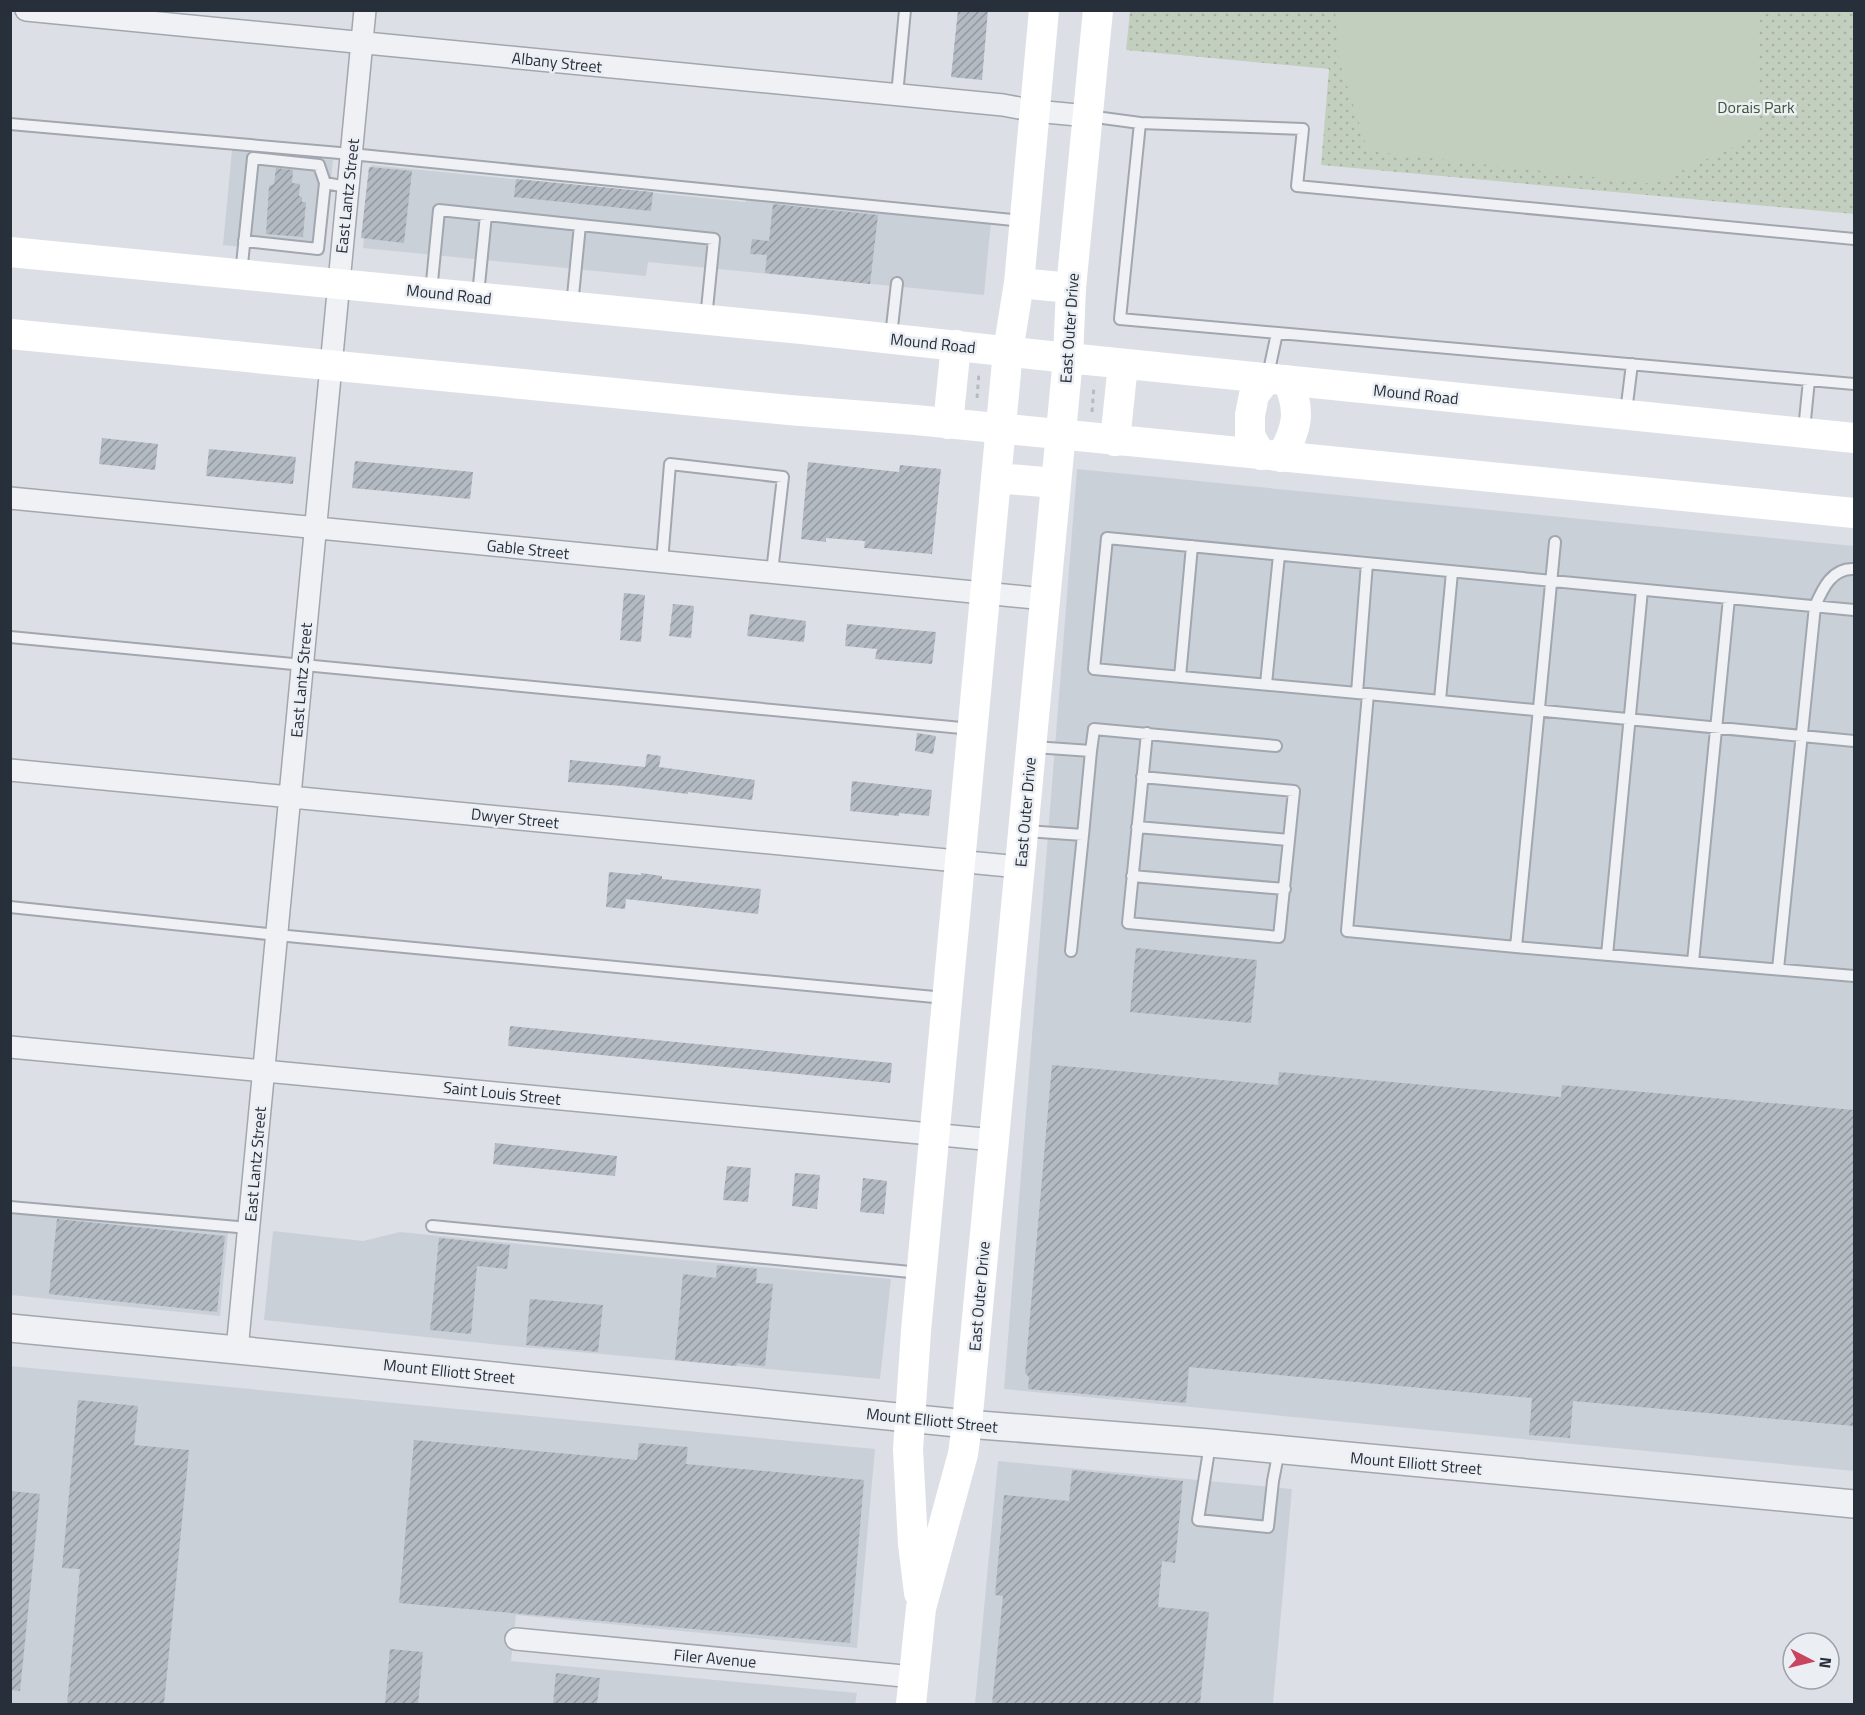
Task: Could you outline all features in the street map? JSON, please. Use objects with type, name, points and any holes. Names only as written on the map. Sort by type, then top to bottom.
[{"type":"main road","name":"East Outer Drive","points":[[921,1608],[913,1544],[908,1449],[921,1273],[1008,351],[1019,283],[1044,10]]},
{"type":"main road","name":"East Outer Drive","points":[[913,1691],[921,1608],[963,1454],[967,1424],[1068,358],[1071,288],[1098,10]]},
{"type":"main road","name":"Mound Road","points":[[10,252],[706,319],[1854,438]]},
{"type":"main road","points":[[1019,283],[1071,288]]},
{"type":"main road","points":[[10,334],[1854,513]]},
{"type":"main road","points":[[948,424],[956,345]]},
{"type":"main road","points":[[1115,441],[1123,364]]},
{"type":"main road","points":[[1277,379],[1293,393],[1296,420],[1294,433],[1271,456],[1250,436],[1250,415],[1254,395],[1277,379]]},
{"type":"main road","points":[[996,478],[1056,483]]},
{"type":"street","name":"Albany Street","points":[[26,10],[1003,105],[1035,111],[1088,116]]},
{"type":"street","name":"East Lantz Street","points":[[237,1350],[365,10]]},
{"type":"street","name":"Gable Street","points":[[10,498],[1045,599]]},
{"type":"street","name":"Dwyer Street","points":[[10,770],[1019,867]]},
{"type":"street","name":"Saint Louis Street","points":[[10,1047],[994,1140]]},
{"type":"street","name":"Mount Elliott Street","points":[[10,1328],[967,1424],[1210,1443],[1854,1504]]},
{"type":"street","name":"Filer Avenue","points":[[516,1639],[913,1691]]},
{"type":"lane","points":[[897,95],[905,10]]},
{"type":"lane","points":[[1088,116],[1140,123],[1303,129],[1297,186],[1854,239]]},
{"type":"lane","points":[[1140,123],[1120,319],[1854,384]]},
{"type":"lane","points":[[10,124],[351,154],[906,214],[1024,221]]},
{"type":"lane","points":[[241,274],[244,241],[253,158],[319,165],[325,183],[318,249],[244,241]]},
{"type":"lane","points":[[325,183],[348,187]]},
{"type":"lane","points":[[431,292],[439,210],[714,239],[706,319]]},
{"type":"lane","points":[[478,297],[486,215]]},
{"type":"lane","points":[[572,306],[580,225]]},
{"type":"lane","points":[[891,338],[897,283]]},
{"type":"lane","points":[[1277,333],[1277,379]]},
{"type":"lane","points":[[1626,415],[1632,364]]},
{"type":"lane","points":[[1804,433],[1809,380]]},
{"type":"lane","points":[[662,562],[670,464],[783,477],[772,572]]},
{"type":"lane","points":[[1854,610],[1107,538],[1094,669],[1854,741]]},
{"type":"lane","points":[[1516,947],[1555,542]]},
{"type":"lane","points":[[1180,677],[1192,546]]},
{"type":"lane","points":[[1266,684],[1279,555]]},
{"type":"lane","points":[[1367,563],[1363,693],[1347,931],[1854,976]]},
{"type":"lane","points":[[1778,969],[1815,606],[1826,581],[1845,568],[1854,569]]},
{"type":"lane","points":[[1440,700],[1452,572]]},
{"type":"lane","points":[[1607,955],[1642,590]]},
{"type":"lane","points":[[1693,962],[1729,598]]},
{"type":"lane","points":[[10,637],[972,729]]},
{"type":"lane","points":[[1071,951],[1094,729],[1275,746]]},
{"type":"lane","points":[[1142,777],[1293,791],[1280,937],[1128,923],[1132,876],[1142,777],[1147,733]]},
{"type":"lane","points":[[1031,746],[1091,751]]},
{"type":"lane","points":[[1137,827],[1289,840]]},
{"type":"lane","points":[[1023,830],[1083,835]]},
{"type":"lane","points":[[1132,876],[1285,889]]},
{"type":"lane","points":[[10,907],[277,935],[947,998]]},
{"type":"lane","points":[[10,1207],[249,1228]]},
{"type":"lane","points":[[432,1226],[921,1273]]},
{"type":"lane","points":[[1197,1532],[1210,1443]]},
{"type":"lane","points":[[1198,1520],[1268,1533],[1273,1481],[1279,1450]]},
{"type":"path","points":[[977,398],[980,370]]},
{"type":"path","points":[[1092,412],[1094,385]]},
{"type":"shaded area","points":[[232,150],[333,160],[324,255],[223,245]]},
{"type":"shaded area","points":[[371,165],[746,202],[748,188],[992,211],[984,295],[648,262],[646,276],[363,248]]},
{"type":"shaded area","points":[[1077,469],[1854,546],[1854,1471],[1004,1389]]},
{"type":"shaded area","points":[[10,1212],[228,1233],[220,1316],[11,1295]]},
{"type":"shaded area","points":[[273,1231],[363,1241],[400,1232],[891,1279],[880,1379],[501,1345],[264,1320]]},
{"type":"shaded area","points":[[10,1366],[875,1449],[857,1648],[516,1615],[511,1661],[857,1693],[855,1704],[11,1704]]},
{"type":"shaded area","points":[[998,1461],[1292,1489],[1273,1704],[975,1704]]},
{"type":"green space","name":"Dorais Park","points":[[1130,11],[1854,11],[1854,214],[1321,165],[1329,69],[1126,50]]},
{"type":"green space","name":"Dorais Park","points":[[1335,11],[1757,11],[1758,135],[1654,184],[1368,151],[1341,67]]},
{"type":"building","points":[[958,10],[988,10],[982,80],[951,77]]},
{"type":"building","points":[[369,167],[412,171],[404,243],[361,238]]},
{"type":"building","points":[[276,168],[293,170],[292,183],[300,184],[299,196],[302,197],[302,202],[306,202],[303,237],[266,234],[269,186],[274,184]]},
{"type":"building","points":[[516,179],[653,192],[651,211],[514,197]]},
{"type":"building","points":[[773,204],[878,215],[870,284],[765,273],[767,255],[750,254],[752,239],[769,241]]},
{"type":"building","points":[[102,438],[158,444],[155,470],[99,464]]},
{"type":"building","points":[[209,449],[296,457],[293,484],[206,476]]},
{"type":"building","points":[[355,461],[473,472],[470,499],[352,488]]},
{"type":"building","points":[[808,462],[899,472],[900,465],[941,469],[932,554],[864,548],[865,541],[826,538],[826,542],[801,539]]},
{"type":"building","points":[[624,593],[645,595],[641,642],[620,640]]},
{"type":"building","points":[[673,604],[694,606],[691,638],[669,636]]},
{"type":"building","points":[[750,614],[806,621],[804,642],[747,636]]},
{"type":"building","points":[[847,624],[936,632],[932,664],[875,659],[877,649],[845,646]]},
{"type":"building","points":[[917,733],[936,736],[933,754],[915,751]]},
{"type":"building","points":[[647,754],[661,756],[659,767],[755,780],[752,800],[568,782],[570,760],[645,767]]},
{"type":"building","points":[[852,781],[932,790],[929,816],[899,813],[899,816],[850,811]]},
{"type":"building","points":[[609,872],[641,875],[641,873],[662,876],[662,879],[761,889],[758,914],[626,899],[625,909],[606,907]]},
{"type":"building","points":[[1136,948],[1257,960],[1251,1023],[1130,1012]]},
{"type":"building","points":[[510,1026],[892,1063],[890,1083],[508,1046]]},
{"type":"building","points":[[1052,1065],[1278,1085],[1279,1072],[1561,1097],[1562,1085],[1854,1110],[1854,1426],[1573,1401],[1570,1438],[1529,1435],[1532,1398],[1189,1367],[1186,1403],[1028,1389],[1029,1377],[1025,1373]]},
{"type":"building","points":[[495,1143],[617,1156],[615,1176],[493,1164]]},
{"type":"building","points":[[727,1166],[751,1168],[748,1202],[723,1200]]},
{"type":"building","points":[[795,1173],[820,1175],[817,1209],[792,1206]]},
{"type":"building","points":[[863,1178],[887,1181],[884,1214],[860,1212]]},
{"type":"building","points":[[57,1219],[225,1236],[217,1312],[49,1294]]},
{"type":"building","points":[[439,1238],[510,1245],[507,1269],[477,1266],[471,1334],[430,1330]]},
{"type":"building","points":[[717,1265],[757,1269],[756,1283],[773,1284],[765,1366],[737,1363],[736,1366],[675,1360],[683,1274],[716,1278]]},
{"type":"building","points":[[530,1299],[603,1305],[598,1352],[526,1345]]},
{"type":"building","points":[[78,1400],[138,1406],[134,1445],[189,1450],[164,1704],[67,1704],[80,1569],[62,1568]]},
{"type":"building","points":[[414,1440],[637,1460],[639,1443],[688,1447],[686,1464],[864,1480],[850,1643],[399,1603]]},
{"type":"building","points":[[1072,1470],[1183,1481],[1175,1563],[1162,1561],[1158,1607],[1209,1612],[1200,1704],[992,1704],[1003,1596],[995,1595],[1004,1495],[1069,1501]]},
{"type":"building","points":[[10,1491],[40,1494],[20,1691],[10,1690]]},
{"type":"building","points":[[390,1649],[423,1652],[418,1704],[385,1704]]},
{"type":"building","points":[[556,1673],[600,1678],[597,1704],[553,1704]]}]
